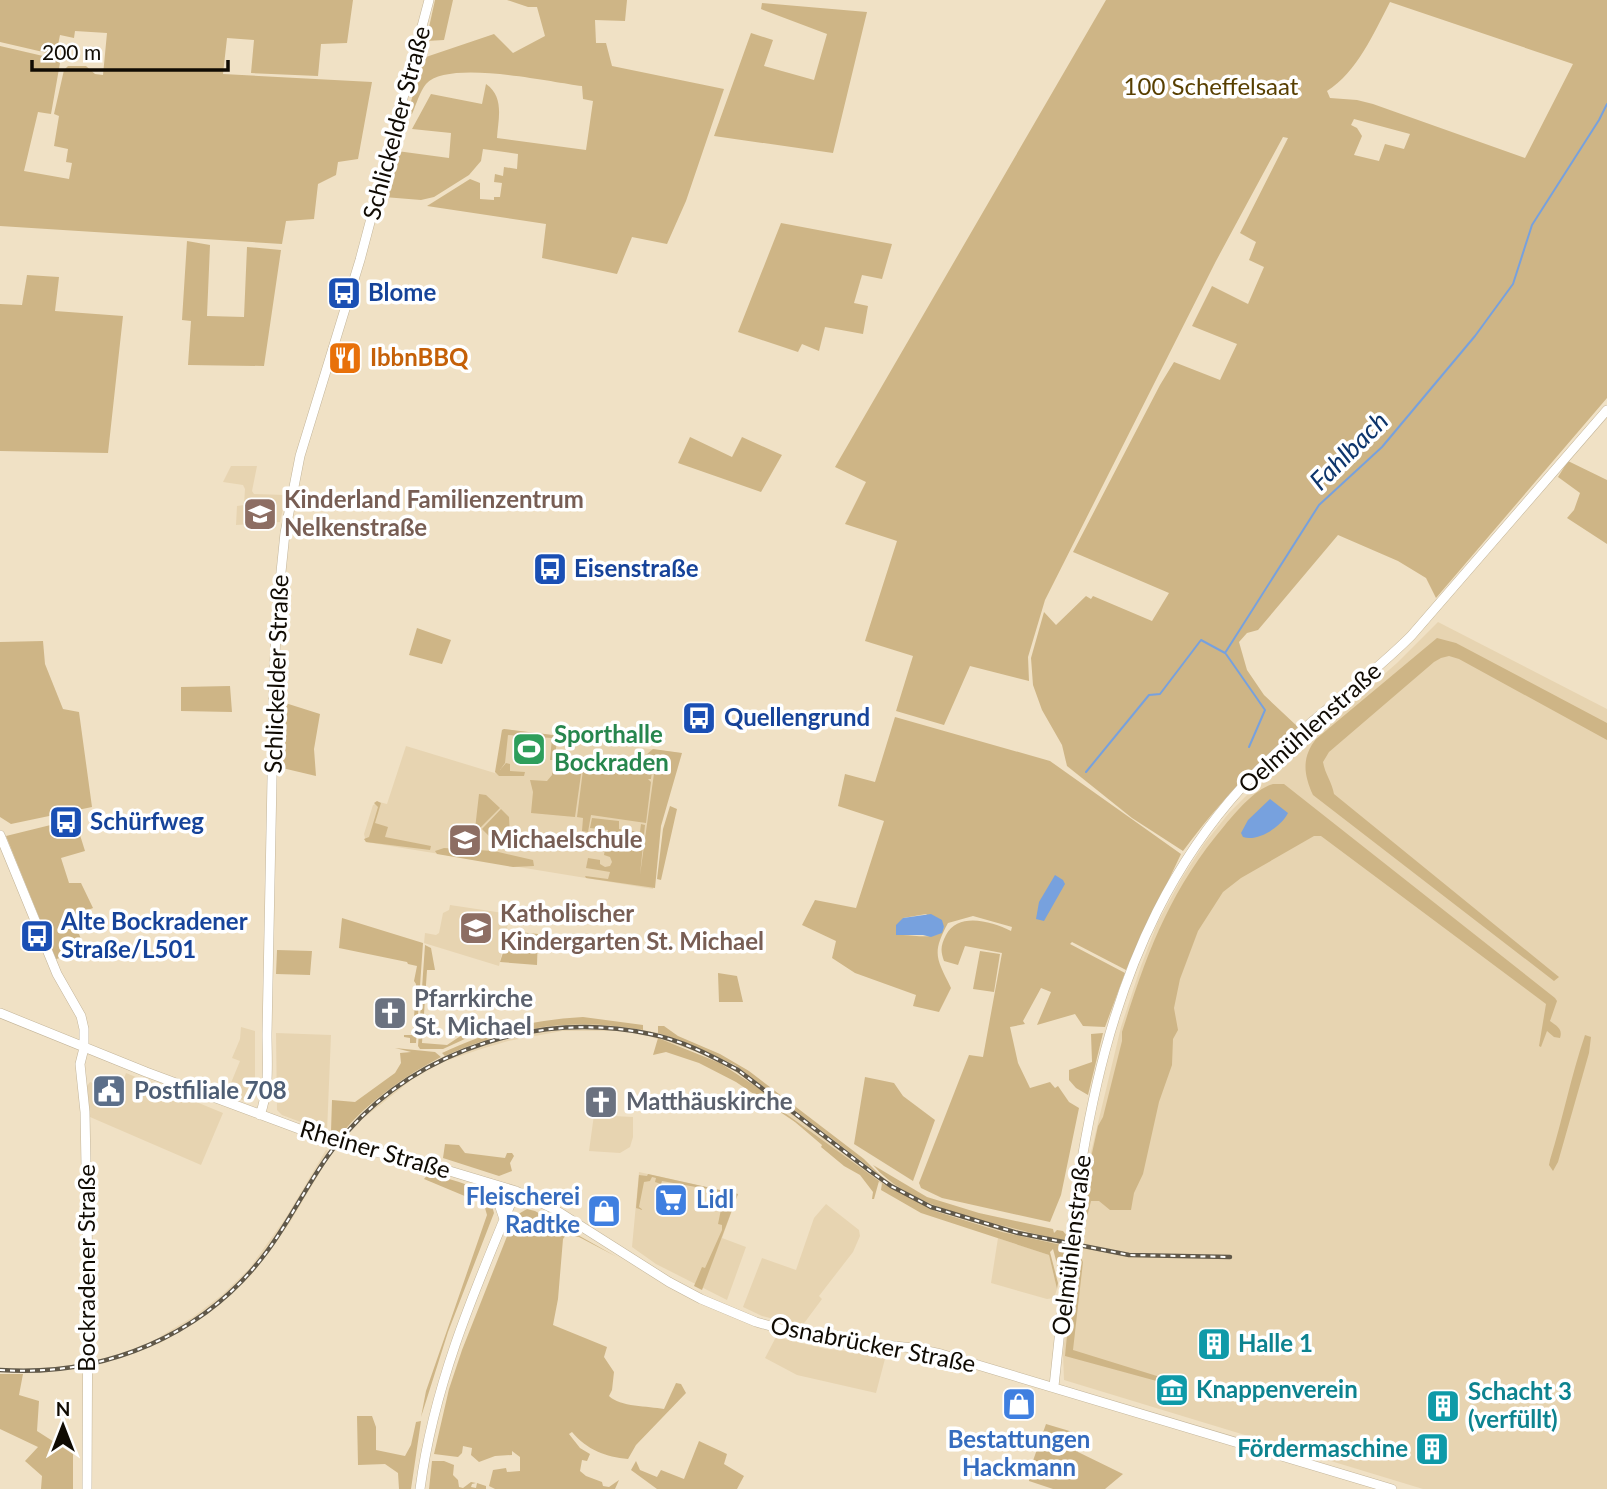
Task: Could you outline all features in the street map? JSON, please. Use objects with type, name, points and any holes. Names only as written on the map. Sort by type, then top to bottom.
[{"type":"main road","name":"Schlickelder Straße","points":[[260,1115],[267,1096],[268,1079],[274,677],[285,533],[300,456],[358,271],[429,0]]},
{"type":"main road","name":"Oelmühlenstraße","points":[[1054,1386],[1076,1185],[1093,1104],[1126,981],[1150,921],[1171,883],[1205,830],[1242,787],[1265,763],[1411,636],[1607,410]]},
{"type":"main road","name":"Bockradener Straße","points":[[0,835],[57,974],[81,1016],[84,1048],[80,1064],[85,1112],[87,1183],[87,1489]]},
{"type":"main road","name":"Rheiner Straße","points":[[0,1013],[84,1048],[337,1143],[423,1163],[516,1191]]},
{"type":"main road","points":[[483,1181],[497,1198],[504,1220]]},
{"type":"main road","name":"Osnabrücker Straße","points":[[516,1191],[562,1214],[669,1282],[756,1322],[810,1337],[913,1348],[941,1354],[1392,1489]]},
{"type":"main road","points":[[420,1489],[440,1388],[516,1191]]},
{"type":"shaded area","points":[[231,466],[257,466],[252,491],[254,494],[286,495],[280,522],[236,525],[237,506],[244,505],[245,489],[243,485],[223,482]]},
{"type":"shaded area","points":[[1438,622],[1607,709],[1607,1489],[1423,1489],[1064,1380],[1063,1353],[1080,1198],[1121,1027],[1158,922],[1204,844],[1229,813],[1258,784],[1397,663]]},
{"type":"shaded area","points":[[504,729],[680,753],[660,826],[653,889],[366,842],[364,834],[373,805],[379,802],[387,804],[406,746],[498,774]]},
{"type":"shaded area","points":[[450,905],[510,914],[499,966],[424,943],[425,933],[439,933],[443,913],[449,910]]},
{"type":"shaded area","points":[[589,1024],[630,1027],[658,1033],[723,1059],[763,1085],[862,1164],[903,1190],[954,1211],[1066,1241],[1066,1246],[1002,1232],[922,1206],[875,1180],[777,1108],[772,1097],[734,1071],[701,1053],[642,1034],[562,1031],[508,1041],[478,1050],[443,1062],[414,1078],[356,1124],[346,1136],[341,1134],[382,1094],[445,1056],[488,1039],[528,1028]]},
{"type":"shaded area","points":[[241,1027],[255,1031],[255,1089],[252,1097],[246,1101],[226,1095],[240,1061],[232,1058],[240,1039]]},
{"type":"shaded area","points":[[276,1033],[331,1035],[327,1132],[282,1115],[277,1110]]},
{"type":"shaded area","points":[[126,1073],[223,1113],[201,1165],[90,1117],[87,1086],[90,1082],[119,1092]]},
{"type":"shaded area","points":[[594,1115],[633,1117],[630,1147],[620,1153],[589,1151]]},
{"type":"shaded area","points":[[326,1150],[332,1152],[289,1224],[252,1274],[208,1314],[157,1345],[161,1336],[222,1295],[249,1269],[285,1219]]},
{"type":"shaded area","points":[[639,1172],[738,1194],[722,1238],[746,1247],[727,1300],[656,1264],[632,1247]]},
{"type":"shaded area","points":[[826,1204],[859,1230],[860,1236],[853,1252],[819,1296],[822,1299],[802,1326],[762,1316],[743,1307],[762,1258],[796,1270],[814,1218]]},
{"type":"shaded area","points":[[998,1238],[1049,1255],[1057,1289],[1054,1298],[1047,1299],[991,1283]]},
{"type":"shaded area","points":[[776,1337],[826,1349],[886,1355],[876,1393],[797,1375],[765,1358]]},
{"type":"green space","points":[[0,0],[353,0],[347,43],[321,44],[318,76],[251,73],[254,40],[227,38],[223,74],[372,82],[358,159],[338,162],[336,175],[318,184],[314,219],[286,221],[282,244],[0,226],[0,46],[56,59],[60,63],[51,114],[38,112],[24,171],[69,179],[72,163],[66,162],[68,149],[54,146],[59,116],[54,114],[64,70],[68,66],[86,66],[95,74],[103,75],[107,33],[75,31],[74,38],[60,35],[56,55],[0,42]]},
{"type":"green space","points":[[435,0],[453,0],[444,40],[426,41]]},
{"type":"green space","points":[[507,0],[627,0],[625,21],[595,20],[596,43],[606,43],[612,66],[724,89],[686,201],[667,244],[632,237],[617,274],[542,258],[546,224],[427,206],[470,179],[480,183],[480,199],[494,200],[494,197],[500,197],[502,183],[494,182],[495,174],[503,176],[504,167],[517,169],[518,154],[483,149],[481,161],[469,175],[434,197],[421,200],[384,197],[397,151],[449,158],[451,133],[412,129],[431,94],[482,104],[486,84],[496,95],[498,102],[497,138],[586,150],[593,101],[583,99],[582,86],[500,74],[455,73],[438,77],[426,84],[412,114],[407,116],[423,58],[494,34],[513,53],[545,36],[537,7]]},
{"type":"green space","name":"100 Scheffelsaat","points":[[1106,0],[1607,0],[1607,398],[1436,598],[1426,578],[1398,561],[1338,535],[1258,630],[1247,633],[1239,642],[1247,670],[1264,695],[1298,727],[1237,786],[1183,851],[1132,818],[1067,766],[1062,745],[1042,710],[1033,685],[1031,658],[1044,612],[1056,625],[1086,596],[1091,599],[1093,596],[1152,621],[1169,593],[1073,552],[1174,362],[1220,380],[1237,344],[1192,326],[1212,286],[1248,304],[1264,267],[1249,260],[1256,242],[1240,233],[1288,138],[1283,137],[1216,261],[1045,600],[1028,657],[1029,681],[970,666],[944,725],[896,711],[913,656],[865,641],[897,541],[845,524],[866,482],[835,467]],"holes":[[[1390,2],[1573,64],[1525,158],[1373,104],[1330,98],[1327,91],[1356,63]],[[1354,119],[1410,134],[1404,149],[1385,144],[1379,161],[1354,155],[1362,136],[1357,128],[1351,125]]]},
{"type":"green space","points":[[762,3],[867,12],[833,153],[714,136],[751,33],[773,40],[764,66],[814,80],[827,34],[761,9]]},
{"type":"green space","points":[[781,223],[892,244],[882,279],[862,275],[854,303],[868,306],[863,334],[825,327],[819,351],[802,344],[798,352],[738,332]]},
{"type":"green space","points":[[187,241],[210,245],[207,316],[244,317],[247,247],[281,250],[264,366],[188,365],[191,321],[182,320]]},
{"type":"green space","points":[[27,275],[59,277],[55,311],[123,316],[108,453],[0,451],[0,304],[22,305]]},
{"type":"green space","points":[[690,437],[732,457],[742,437],[782,455],[761,492],[678,463]]},
{"type":"green space","points":[[1568,461],[1607,480],[1607,544],[1567,518],[1574,510],[1580,493],[1558,477]]},
{"type":"green space","points":[[417,628],[451,640],[442,664],[409,655]]},
{"type":"green space","points":[[1437,638],[1456,643],[1607,723],[1607,740],[1449,656],[1434,662],[1329,752],[1323,762],[1325,770],[1334,794],[1559,977],[1554,981],[1313,795],[1310,788],[1306,760],[1316,739]]},
{"type":"green space","points":[[43,641],[45,664],[63,709],[79,712],[92,807],[11,824],[0,817],[0,642]]},
{"type":"green space","points":[[230,686],[232,712],[181,711],[181,687]]},
{"type":"green space","points":[[279,701],[320,714],[314,749],[316,776],[278,767]]},
{"type":"green space","points":[[895,717],[1050,761],[1181,854],[1126,970],[1072,942],[1070,944],[1125,973],[1105,1027],[1083,1026],[1075,1014],[1037,1025],[1051,992],[1041,988],[1023,1021],[1025,1024],[1010,1027],[1018,1063],[1030,1088],[1050,1082],[1055,1088],[1058,1086],[1069,1102],[1079,1108],[1061,1195],[1050,1222],[942,1198],[921,1188],[919,1183],[969,1055],[983,1057],[1002,953],[965,946],[958,965],[944,961],[943,942],[951,928],[967,921],[994,924],[1011,931],[1012,927],[973,916],[948,923],[939,942],[938,956],[951,988],[939,1012],[913,1006],[916,995],[855,973],[832,958],[836,941],[802,925],[815,900],[856,908],[884,821],[838,806],[845,774],[875,782]],"holes":[[[926,914],[944,927],[941,932],[931,936],[900,935],[903,918]]]},
{"type":"green space","points":[[504,729],[557,737],[555,760],[550,760],[552,738],[508,735],[505,763],[500,770],[506,763],[510,764],[510,771],[525,772],[524,776],[499,776],[495,772]]},
{"type":"green space","points":[[653,749],[682,753],[661,826],[655,888],[586,878],[585,876],[608,879],[610,872],[586,868],[588,858],[600,860],[600,864],[605,867],[612,862],[610,857],[604,855],[608,830],[590,828],[592,818],[619,821],[619,829],[640,832],[641,824],[645,825],[640,875],[656,759],[654,758],[651,779],[648,779],[651,782],[646,823],[591,815],[588,832],[582,831],[583,818],[577,817],[583,770],[598,772],[600,764],[604,765],[605,762],[644,767],[646,755]]},
{"type":"green space","points":[[560,757],[583,760],[575,817],[531,813],[533,792],[530,780],[547,781],[552,775],[553,765],[560,764]]},
{"type":"green space","points":[[1273,784],[1284,784],[1555,998],[1557,1001],[1550,1021],[1560,1030],[1560,1038],[1547,1031],[1541,1047],[1539,1046],[1546,1004],[1321,836],[1314,836],[1241,878],[1223,892],[1198,931],[1180,979],[1174,1008],[1178,1030],[1173,1039],[1172,1065],[1159,1102],[1143,1174],[1134,1193],[1131,1210],[1110,1210],[1099,1201],[1091,1201],[1081,1241],[1077,1241],[1083,1194],[1098,1126],[1103,1117],[1122,1032],[1151,948],[1175,898],[1206,849],[1247,801]]},
{"type":"green space","points":[[479,794],[486,795],[500,808],[478,830],[475,829]]},
{"type":"green space","points":[[374,803],[381,803],[375,823],[388,827],[385,837],[431,846],[430,850],[366,842],[364,839],[369,837],[378,807]]},
{"type":"green space","points":[[670,806],[677,809],[661,880],[657,879],[663,829]]},
{"type":"green space","points":[[501,809],[509,817],[510,837],[489,836],[482,829]]},
{"type":"green space","points":[[75,819],[85,851],[61,858],[69,883],[81,883],[93,908],[72,916],[86,952],[56,959],[6,836]]},
{"type":"green space","points":[[444,848],[494,851],[533,860],[534,866],[513,867],[437,854],[435,851]]},
{"type":"green space","points":[[342,918],[423,943],[416,1043],[410,1043],[410,1038],[404,1035],[413,1035],[414,981],[417,966],[339,948]]},
{"type":"green space","points":[[510,931],[538,934],[537,965],[500,962]]},
{"type":"green space","points":[[425,945],[431,948],[435,970],[427,970],[422,1043],[447,1045],[462,1035],[456,1026],[458,1025],[469,1035],[443,1049],[420,1049],[418,1046]]},
{"type":"green space","points":[[277,950],[312,951],[310,975],[276,974]]},
{"type":"green space","points":[[980,951],[1000,954],[994,992],[973,989]]},
{"type":"green space","points":[[718,973],[737,976],[743,1002],[719,1002]]},
{"type":"green space","points":[[583,1017],[643,1025],[643,1030],[592,1024],[542,1027],[493,1038],[445,1056],[442,1053],[511,1028]]},
{"type":"green space","points":[[658,1026],[664,1026],[678,1036],[720,1054],[749,1071],[864,1159],[882,1177],[735,1065],[658,1033]]},
{"type":"green space","points":[[1103,1033],[1088,1095],[1069,1080],[1069,1070],[1092,1062],[1091,1034]]},
{"type":"green space","points":[[1585,1035],[1591,1037],[1589,1053],[1558,1162],[1553,1171],[1549,1165],[1550,1160]]},
{"type":"green space","points":[[658,1038],[720,1063],[772,1097],[780,1104],[778,1108],[879,1181],[874,1199],[873,1192],[860,1175],[844,1166],[795,1122],[736,1082],[699,1063],[666,1052],[653,1055]]},
{"type":"green space","points":[[395,1048],[435,1052],[441,1057],[387,1091],[341,1134],[331,1132],[332,1100],[355,1102],[395,1073],[401,1063],[400,1053],[411,1052]]},
{"type":"green space","points":[[865,1077],[894,1083],[903,1096],[935,1120],[913,1181],[854,1144]]},
{"type":"green space","points":[[445,1144],[459,1145],[465,1153],[505,1158],[507,1153],[512,1153],[512,1171],[499,1176],[443,1158]]},
{"type":"green space","points":[[873,1165],[927,1197],[979,1213],[1053,1229],[1054,1233],[1057,1230],[1063,1231],[1067,1236],[1066,1242],[942,1208],[904,1190],[887,1179]]},
{"type":"green space","points":[[429,1173],[477,1190],[491,1204],[494,1213],[448,1332],[421,1417],[426,1391],[487,1215],[479,1202],[424,1179]]},
{"type":"green space","points":[[648,1174],[738,1194],[702,1290],[694,1286],[722,1230],[722,1225],[718,1224],[724,1195],[713,1190],[662,1181],[661,1184],[655,1182],[656,1178],[652,1177],[650,1181],[644,1182],[639,1207],[643,1210],[636,1208],[639,1175]]},
{"type":"green space","points":[[882,1183],[935,1211],[1002,1232],[1066,1246],[1062,1283],[1053,1249],[1050,1252],[1057,1289],[1049,1255],[921,1213],[881,1190]]},
{"type":"green space","points":[[527,1209],[617,1257],[579,1237],[566,1235],[563,1239],[553,1325],[607,1347],[604,1357],[614,1372],[609,1396],[627,1404],[664,1409],[676,1383],[681,1384],[686,1393],[636,1445],[628,1459],[597,1452],[572,1432],[569,1434],[580,1448],[590,1454],[587,1461],[582,1460],[580,1471],[602,1482],[603,1486],[609,1487],[619,1480],[615,1489],[495,1489],[489,1486],[493,1470],[506,1468],[507,1472],[520,1471],[520,1457],[512,1451],[512,1455],[495,1456],[479,1462],[471,1455],[472,1448],[463,1446],[458,1457],[434,1454],[449,1389],[462,1350],[515,1216]]},
{"type":"green space","points":[[1075,1253],[1079,1254],[1083,1262],[1073,1350],[1186,1385],[1186,1389],[1065,1356]]},
{"type":"green space","points":[[0,1374],[23,1374],[19,1395],[39,1401],[37,1431],[73,1454],[73,1489],[41,1489],[42,1476],[25,1461],[38,1447],[0,1429]]},
{"type":"green space","points":[[357,1416],[372,1416],[376,1427],[376,1450],[405,1456],[411,1445],[416,1422],[421,1421],[411,1489],[399,1489],[398,1473],[385,1464],[358,1465]]},
{"type":"green space","points":[[1046,1424],[1083,1435],[1078,1452],[1123,1474],[1105,1489],[1053,1489],[1029,1481],[1029,1472]]},
{"type":"green space","points":[[699,1441],[727,1454],[724,1464],[744,1476],[737,1489],[657,1489],[631,1470],[636,1461],[640,1470],[657,1477],[661,1470],[684,1479]]},
{"type":"green space","points":[[432,1461],[444,1461],[454,1465],[453,1475],[458,1480],[459,1487],[463,1488],[471,1482],[476,1483],[471,1487],[476,1488],[477,1483],[486,1486],[486,1489],[429,1489]]},
{"type":"water","points":[[1270,799],[1288,813],[1285,818],[1262,835],[1243,837],[1241,833],[1248,820]]},
{"type":"water","points":[[1055,875],[1065,884],[1044,921],[1036,919],[1039,902]]},
{"type":"water","points":[[931,914],[942,920],[942,933],[931,937],[896,935],[896,925],[903,918]]},
{"type":"waterway","name":"Fahlbach","points":[[1086,772],[1149,695],[1160,694],[1201,640],[1225,653],[1319,505],[1382,447],[1475,336],[1513,284],[1532,225],[1607,104]]},
{"type":"waterway","points":[[1226,654],[1265,710],[1249,747]]},
{"type":"railway","points":[[0,1370],[39,1370],[114,1358],[183,1328],[214,1306],[243,1280],[268,1250],[336,1146],[377,1103],[410,1078],[447,1058],[485,1043],[526,1033],[567,1028],[609,1028],[650,1034],[684,1044],[717,1059],[738,1070],[891,1186],[931,1207],[1018,1233],[1129,1255],[1230,1257]]},
{"type":"place","name":"Blome","points":[[344,293]]},
{"type":"place","name":"IbbnBBQ","points":[[345,358]]},
{"type":"place","name":"Kinderland Familienzentrum Nelkenstraße","points":[[260,514]]},
{"type":"place","name":"Eisenstraße","points":[[550,569]]},
{"type":"place","name":"Quellengrund","points":[[699,718]]},
{"type":"place","name":"Sporthalle Bockraden","points":[[529,749]]},
{"type":"place","name":"Schürfweg","points":[[66,822]]},
{"type":"place","name":"Michaelschule","points":[[465,840]]},
{"type":"place","name":"Katholischer Kindergarten St. Michael","points":[[476,928]]},
{"type":"place","name":"Alte Bockradener Straße/L501","points":[[37,936]]},
{"type":"place","name":"Pfarrkirche St. Michael","points":[[390,1013]]},
{"type":"place","name":"Postfiliale 708","points":[[109,1091]]},
{"type":"place","name":"Matthäuskirche","points":[[601,1102]]},
{"type":"place","name":"Lidl","points":[[671,1200]]},
{"type":"place","name":"Fleischerei Radtke","points":[[604,1211]]},
{"type":"place","name":"Halle 1","points":[[1214,1344]]},
{"type":"place","name":"Knappenverein","points":[[1172,1390]]},
{"type":"place","name":"Bestattungen Hackmann","points":[[1019,1404]]},
{"type":"place","name":"Schacht 3 (verfüllt)","points":[[1443,1406]]},
{"type":"place","name":"Fördermaschine","points":[[1432,1449]]}]
